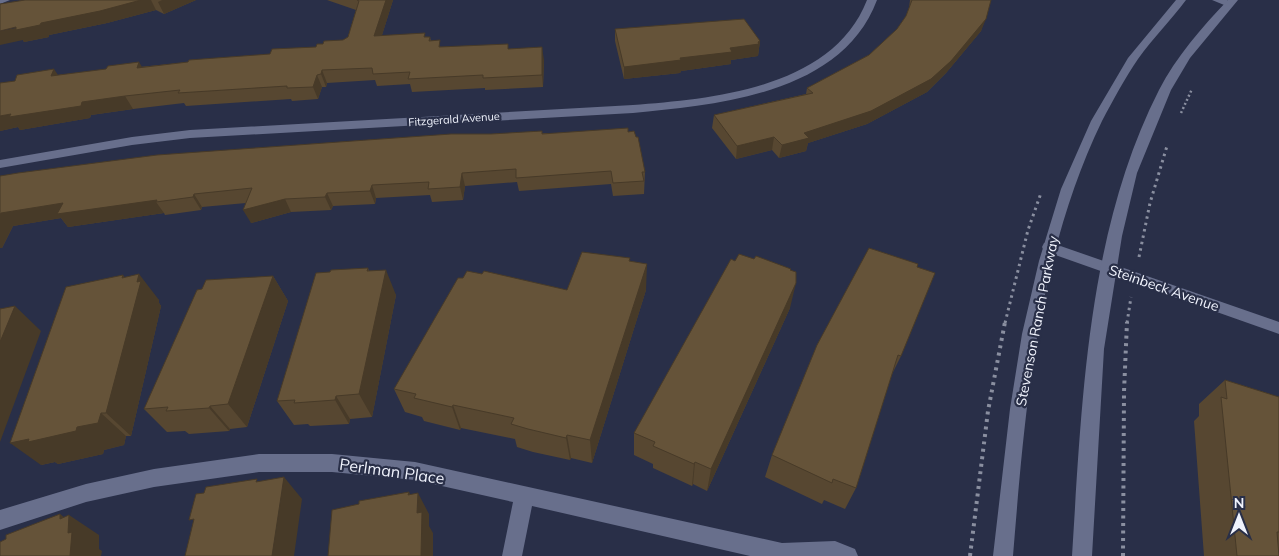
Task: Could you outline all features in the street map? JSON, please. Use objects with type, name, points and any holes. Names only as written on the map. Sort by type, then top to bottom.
[{"type":"street","points":[[0,1],[5,0]]},
{"type":"street","name":"Fitzgerald Avenue","points":[[0,164],[190,134],[633,109],[689,104],[740,96],[783,83],[814,67],[840,47],[858,28],[872,0]]},
{"type":"street","name":"Stevenson Ranch Parkway","points":[[1003,556],[1023,374],[1049,247],[1068,190],[1099,116],[1136,53],[1152,31],[1181,0]]},
{"type":"street","points":[[1082,556],[1096,349],[1115,236],[1131,174],[1165,90],[1185,57],[1227,1]]},
{"type":"street","name":"Steinbeck Avenue","points":[[1049,247],[1279,328]]},
{"type":"street","name":"Perlman Place","points":[[0,520],[86,493],[154,478],[259,463],[358,464],[416,471],[783,555],[835,551],[848,556]]},
{"type":"street","points":[[512,556],[524,496]]},
{"type":"building","points":[[25,0],[141,0],[100,11],[41,23],[40,25],[16,30],[16,27],[0,31],[0,4]]},
{"type":"building","points":[[357,0],[386,0],[374,36],[425,33],[424,37],[430,37],[429,41],[440,40],[439,47],[508,44],[508,49],[542,47],[542,75],[483,78],[483,75],[408,79],[410,72],[373,74],[372,68],[322,70],[321,74],[317,75],[313,87],[287,88],[287,86],[178,93],[180,90],[82,102],[81,106],[9,117],[11,114],[0,116],[0,83],[15,81],[17,75],[54,69],[51,76],[106,69],[108,66],[139,62],[137,68],[188,62],[189,60],[270,54],[272,49],[316,47],[317,44],[323,44],[324,41],[343,40],[348,37],[359,1]]},
{"type":"building","points":[[912,0],[991,0],[986,19],[951,61],[931,79],[871,111],[804,133],[809,138],[782,145],[774,137],[737,146],[714,115],[813,93],[807,88],[869,55],[897,29],[906,16]]},
{"type":"building","points":[[744,19],[760,41],[758,42],[759,44],[730,48],[732,52],[624,67],[615,29]]},
{"type":"building","points":[[628,128],[628,132],[634,131],[636,137],[638,137],[645,172],[642,172],[644,181],[613,183],[611,171],[516,178],[516,169],[462,173],[460,187],[428,189],[429,182],[372,185],[370,191],[327,193],[325,197],[285,199],[243,210],[252,188],[194,194],[193,197],[57,214],[63,203],[1,213],[0,215],[0,176],[18,173],[157,155],[451,134],[542,131],[542,134]]},
{"type":"building","points":[[869,248],[918,264],[917,267],[935,273],[901,356],[898,355],[856,488],[833,479],[832,483],[772,455],[817,345]]},
{"type":"building","points":[[582,252],[630,258],[629,261],[647,264],[590,440],[567,435],[566,438],[528,429],[511,424],[514,418],[414,398],[416,394],[394,389],[458,278],[463,278],[467,271],[482,274],[484,271],[567,290]]},
{"type":"building","points":[[739,254],[754,259],[756,256],[791,269],[796,272],[796,283],[711,469],[695,462],[694,464],[653,446],[655,442],[634,433],[731,259],[735,261]]},
{"type":"building","points":[[368,268],[367,271],[386,270],[359,394],[336,396],[335,400],[294,403],[295,400],[277,401],[316,273],[330,272],[331,270]]},
{"type":"building","points":[[139,274],[137,282],[141,281],[106,413],[101,413],[98,423],[77,427],[76,431],[28,442],[29,439],[10,443],[66,287],[123,275],[122,278]]},
{"type":"building","points":[[273,276],[228,404],[210,406],[209,408],[166,411],[168,407],[144,409],[197,290],[202,289],[206,280]]},
{"type":"building","points":[[15,306],[0,342],[0,309]]},
{"type":"building","points":[[1225,380],[1279,397],[1279,532],[1277,532],[1279,556],[1237,556],[1221,397],[1227,399]]},
{"type":"building","points":[[284,477],[272,556],[185,556],[194,519],[189,520],[196,494],[204,493],[206,487]]},
{"type":"building","points":[[409,492],[408,495],[418,493],[417,513],[422,512],[421,556],[328,556],[332,510],[359,504],[359,501]]},
{"type":"building","points":[[60,514],[60,519],[69,515],[68,533],[72,532],[70,556],[0,556],[0,542],[6,539],[6,535]]}]
